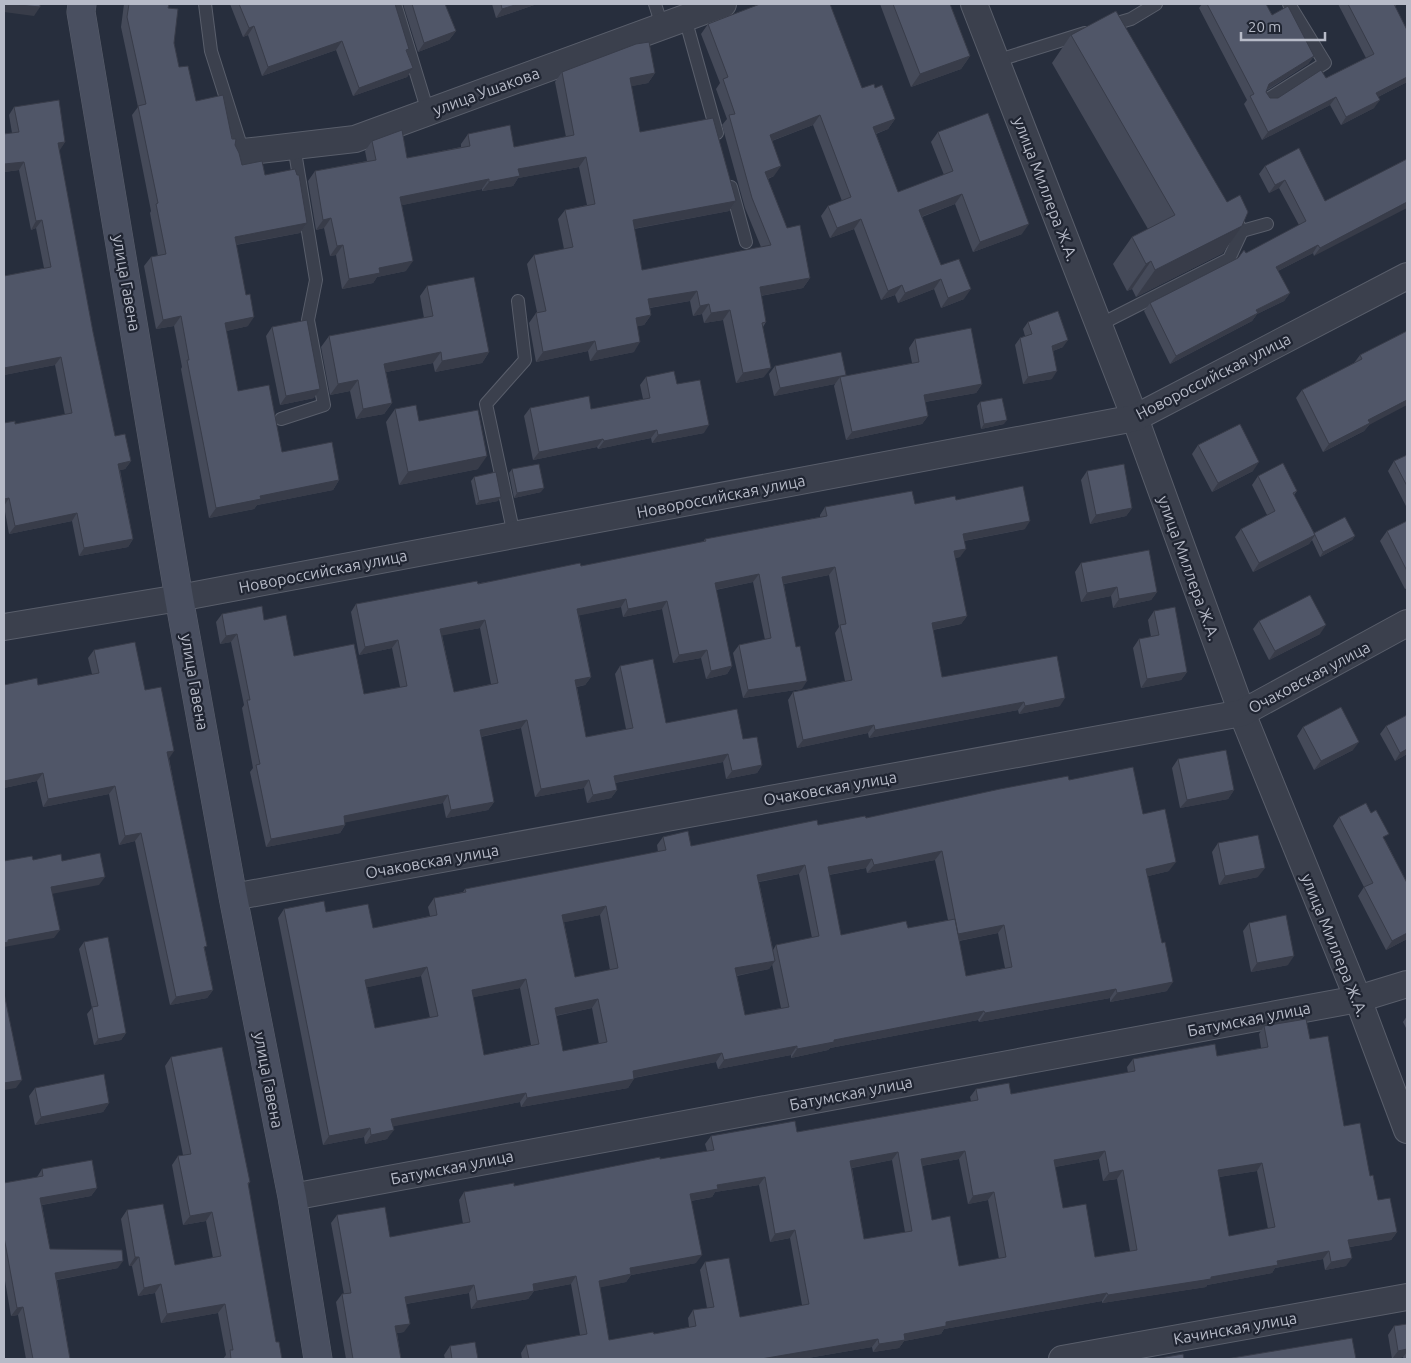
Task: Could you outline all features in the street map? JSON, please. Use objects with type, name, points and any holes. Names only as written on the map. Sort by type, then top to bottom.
[{"type":"street","name":"улица Гавена","points":[[82,4],[81,12],[180,598],[233,897],[292,1197],[318,1359]]},
{"type":"street","name":"улица Ушакова","points":[[242,152],[355,139],[428,112],[667,16],[723,4]]},
{"type":"street","name":"улица Миллера Ж.А.","points":[[974,4],[1135,418],[1242,713],[1358,999],[1407,1130]]},
{"type":"street","name":"Новороссийская улица","points":[[4,627],[180,598],[1135,418],[1407,276]]},
{"type":"street","name":"Очаковская улица","points":[[233,897],[1242,713],[1407,623]]},
{"type":"street","name":"Батумская улица","points":[[292,1197],[1358,999],[1407,984]]},
{"type":"street","name":"Качинская улица","points":[[1062,1359],[1407,1297]]},
{"type":"lane","points":[[205,4],[211,51],[242,152]]},
{"type":"lane","points":[[395,4],[428,112]]},
{"type":"lane","points":[[996,61],[1121,27],[1130,19],[1156,4]]},
{"type":"lane","points":[[1268,99],[1324,64],[1289,4]]},
{"type":"lane","points":[[667,16],[721,148]]},
{"type":"lane","points":[[281,419],[324,405],[308,320],[316,280],[294,146]]},
{"type":"lane","points":[[728,176],[746,242]]},
{"type":"lane","points":[[1227,206],[1242,231]]},
{"type":"lane","points":[[1242,231],[1268,224]]},
{"type":"lane","points":[[1099,325],[1229,259],[1242,231]]},
{"type":"lane","points":[[514,535],[486,404],[525,360],[518,301]]},
{"type":"building","points":[[9,4],[40,4],[40,7]]},
{"type":"building","points":[[129,4],[169,4],[168,8],[178,9],[174,43],[179,67],[188,66],[196,101],[223,95],[232,139],[236,139],[235,145],[242,165],[262,161],[265,175],[295,169],[297,175],[299,175],[307,223],[235,237],[246,295],[250,294],[254,317],[225,323],[238,391],[269,385],[282,452],[332,442],[339,480],[260,496],[261,499],[216,508],[187,360],[189,360],[181,316],[163,320],[151,257],[166,254],[156,204],[158,203],[138,106],[146,104],[127,17]]},
{"type":"building","points":[[239,4],[395,4],[409,49],[406,50],[413,68],[359,88],[342,41],[268,67],[254,26],[249,28]]},
{"type":"building","points":[[412,4],[445,4],[456,31],[424,43]]},
{"type":"building","points":[[501,4],[518,4],[502,9]]},
{"type":"building","points":[[760,4],[830,4],[862,88],[874,84],[875,88],[882,85],[895,119],[873,127],[898,192],[953,171],[938,132],[988,113],[1029,224],[980,242],[962,194],[919,210],[941,265],[959,259],[971,289],[948,298],[941,279],[905,293],[902,285],[888,291],[861,219],[837,228],[828,206],[851,197],[820,115],[770,135],[781,166],[765,172],[787,228],[800,225],[810,278],[760,287],[766,322],[762,323],[771,368],[743,373],[730,310],[711,313],[709,304],[700,306],[697,291],[648,299],[651,315],[636,318],[640,342],[597,351],[595,341],[543,352],[536,313],[546,311],[534,255],[573,247],[565,210],[595,204],[586,157],[518,169],[520,176],[489,182],[489,179],[400,197],[413,261],[379,268],[380,273],[349,279],[343,245],[337,246],[331,218],[323,220],[315,171],[376,160],[372,141],[402,130],[407,158],[470,146],[468,134],[510,125],[514,147],[574,135],[562,72],[636,44],[649,42],[655,73],[630,78],[640,132],[713,118],[736,201],[633,220],[642,270],[771,245],[752,198],[729,115],[735,114],[723,79],[728,77],[708,24]]},
{"type":"building","points":[[893,4],[950,4],[970,56],[920,74]]},
{"type":"building","points":[[1207,4],[1266,4],[1272,15],[1288,6],[1314,56],[1269,84],[1266,92],[1270,98],[1278,98],[1321,70],[1326,78],[1374,54],[1348,4],[1394,4],[1407,30],[1407,77],[1376,93],[1380,100],[1346,117],[1336,97],[1268,132],[1250,96],[1254,94]]},
{"type":"building","points":[[1116,11],[1227,202],[1240,195],[1248,212],[1242,226],[1155,270],[1151,261],[1146,264],[1132,237],[1175,215],[1071,35]]},
{"type":"building","points":[[59,100],[65,142],[58,143],[93,332],[115,436],[125,434],[131,461],[118,464],[133,539],[84,548],[77,513],[15,526],[9,498],[4,499],[4,423],[15,421],[15,424],[72,413],[61,357],[4,368],[4,276],[51,267],[42,220],[36,221],[24,162],[4,164],[4,134],[19,132],[14,107]]},
{"type":"building","points":[[1299,148],[1325,201],[1407,159],[1407,202],[1320,248],[1318,245],[1276,267],[1290,293],[1256,310],[1258,313],[1176,356],[1150,303],[1238,258],[1244,250],[1246,253],[1306,221],[1285,180],[1275,185],[1265,166]]},
{"type":"building","points":[[474,277],[489,352],[442,361],[441,352],[384,364],[392,403],[363,409],[358,380],[338,384],[329,336],[433,316],[427,286]]},
{"type":"building","points":[[1058,311],[1068,340],[1052,346],[1057,371],[1028,377],[1020,338],[1032,334],[1028,322]]},
{"type":"building","points":[[307,320],[320,389],[286,396],[272,327]]},
{"type":"building","points":[[971,328],[982,384],[924,395],[928,416],[852,432],[840,377],[919,362],[915,339]]},
{"type":"building","points":[[1407,331],[1407,400],[1368,420],[1370,423],[1329,444],[1302,390],[1362,359],[1360,355]]},
{"type":"building","points":[[841,352],[846,375],[780,388],[775,366]]},
{"type":"building","points":[[674,371],[677,384],[700,380],[709,425],[658,435],[657,430],[539,452],[530,408],[589,396],[591,409],[650,398],[646,377]]},
{"type":"building","points":[[1002,398],[1007,420],[984,424],[980,402]]},
{"type":"building","points":[[416,405],[419,421],[478,410],[487,456],[408,472],[395,409]]},
{"type":"building","points":[[1240,424],[1259,462],[1218,483],[1198,445]]},
{"type":"building","points":[[1407,455],[1407,486],[1394,461]]},
{"type":"building","points":[[1283,463],[1297,491],[1293,493],[1315,535],[1259,563],[1241,529],[1275,511],[1258,476]]},
{"type":"building","points":[[539,464],[544,488],[517,493],[512,469]]},
{"type":"building","points":[[1124,464],[1132,508],[1096,515],[1087,471]]},
{"type":"building","points":[[496,472],[501,497],[479,501],[474,477]]},
{"type":"building","points":[[1023,486],[1030,521],[963,534],[966,549],[954,551],[967,616],[932,623],[942,677],[1057,656],[1065,698],[1025,706],[1024,702],[875,730],[874,725],[803,740],[793,692],[852,680],[840,625],[846,624],[835,567],[782,577],[796,647],[800,646],[807,681],[748,690],[739,645],[771,638],[759,574],[715,583],[732,666],[711,671],[707,650],[679,655],[667,601],[628,609],[626,599],[577,609],[591,677],[575,680],[586,737],[633,728],[620,666],[653,659],[666,723],[737,709],[743,739],[757,737],[762,765],[732,771],[728,754],[614,776],[617,790],[593,795],[589,780],[541,789],[527,720],[480,730],[494,802],[451,810],[448,795],[344,816],[345,825],[271,839],[256,765],[260,764],[247,700],[250,700],[237,634],[226,636],[222,614],[262,606],[264,620],[286,615],[294,656],[354,644],[364,694],[407,686],[398,640],[365,647],[356,604],[477,581],[478,584],[580,563],[581,566],[706,541],[705,539],[827,516],[825,507],[912,491],[915,504],[955,496],[956,500]],"holes":[[[485,620],[498,683],[454,692],[440,629]]]},
{"type":"building","points":[[1345,517],[1355,536],[1323,552],[1314,533]]},
{"type":"building","points":[[1407,521],[1407,571],[1387,531]]},
{"type":"building","points":[[1149,550],[1157,592],[1119,599],[1117,587],[1087,593],[1081,563]]},
{"type":"building","points":[[1310,595],[1326,625],[1275,651],[1259,621]]},
{"type":"building","points":[[1175,607],[1187,672],[1147,679],[1139,639],[1159,635],[1154,611]]},
{"type":"building","points":[[135,642],[145,690],[161,687],[174,751],[167,752],[207,946],[204,947],[213,990],[176,997],[141,833],[125,836],[115,786],[48,799],[43,773],[4,781],[4,685],[37,678],[38,685],[99,673],[94,650]]},
{"type":"building","points":[[1341,707],[1359,742],[1321,761],[1303,727]]},
{"type":"building","points":[[1407,715],[1407,749],[1400,753],[1386,726]]},
{"type":"building","points":[[1226,750],[1234,790],[1187,800],[1178,759]]},
{"type":"building","points":[[1133,767],[1143,814],[1165,809],[1176,862],[1146,869],[1162,943],[1165,942],[1173,982],[1117,993],[1116,989],[985,1013],[984,1011],[797,1049],[797,1046],[724,1060],[722,1053],[633,1071],[634,1079],[527,1098],[526,1093],[391,1119],[394,1130],[371,1135],[370,1128],[329,1136],[284,909],[324,901],[326,912],[368,904],[373,928],[437,915],[434,898],[466,892],[465,889],[666,850],[663,837],[688,831],[691,846],[817,820],[818,825],[865,816],[866,818],[1068,776],[1069,780]],"holes":[[[942,851],[958,934],[1004,925],[1012,967],[966,976],[955,919],[908,928],[906,921],[841,935],[828,867],[872,859],[874,865]],[[805,865],[819,936],[776,945],[789,1007],[745,1015],[735,968],[775,961],[757,875]],[[606,906],[618,968],[575,977],[562,915]],[[427,967],[438,1016],[375,1028],[365,980]],[[526,979],[539,1044],[484,1055],[472,990]],[[598,999],[607,1042],[563,1051],[555,1008]]]},
{"type":"building","points":[[1366,803],[1371,813],[1376,810],[1389,834],[1383,837],[1407,883],[1407,933],[1392,941],[1364,887],[1373,883],[1339,817]]},
{"type":"building","points":[[1258,835],[1265,868],[1225,876],[1218,843]]},
{"type":"building","points":[[100,853],[105,877],[51,887],[60,930],[8,940],[8,942],[4,943],[4,861],[32,856],[33,860],[61,854],[62,861]]},
{"type":"building","points":[[1286,915],[1294,956],[1257,963],[1249,923]]},
{"type":"building","points":[[108,937],[126,1033],[98,1039],[92,1007],[98,1006],[84,942]]},
{"type":"building","points":[[4,993],[22,1080],[4,1083]]},
{"type":"building","points":[[1306,1019],[1310,1039],[1328,1036],[1344,1126],[1360,1123],[1370,1176],[1373,1175],[1378,1200],[1390,1198],[1397,1232],[1348,1240],[1352,1258],[1331,1262],[1329,1251],[1277,1261],[1278,1265],[1211,1277],[1211,1279],[1108,1295],[1107,1293],[946,1322],[946,1326],[904,1334],[905,1340],[879,1344],[878,1339],[761,1359],[529,1359],[526,1345],[587,1334],[576,1276],[533,1284],[534,1291],[477,1301],[474,1285],[405,1297],[410,1324],[395,1326],[401,1359],[353,1359],[342,1294],[351,1293],[337,1215],[385,1207],[390,1237],[470,1222],[464,1192],[514,1183],[514,1186],[660,1157],[660,1159],[714,1150],[711,1136],[795,1121],[797,1132],[978,1100],[976,1089],[1009,1083],[1011,1094],[1135,1071],[1133,1059],[1215,1044],[1217,1056],[1268,1047],[1264,1026]],"holes":[[[965,1151],[973,1196],[994,1192],[1006,1257],[959,1266],[950,1216],[932,1220],[921,1159]],[[1105,1151],[1109,1173],[1123,1170],[1137,1250],[1095,1257],[1086,1204],[1063,1208],[1054,1160]],[[898,1152],[912,1231],[864,1239],[850,1161]],[[1262,1163],[1275,1227],[1229,1236],[1218,1170]],[[765,1177],[775,1234],[795,1230],[809,1304],[740,1317],[729,1258],[705,1262],[714,1307],[693,1310],[696,1326],[609,1340],[599,1281],[631,1274],[630,1268],[702,1255],[690,1194],[718,1189],[717,1185]]]},
{"type":"building","points":[[222,1047],[250,1182],[248,1183],[276,1342],[279,1342],[282,1359],[231,1359],[230,1350],[233,1350],[225,1304],[167,1314],[161,1284],[144,1288],[139,1257],[135,1257],[127,1210],[163,1204],[175,1265],[221,1256],[212,1212],[190,1216],[178,1156],[191,1154],[171,1057]]},
{"type":"building","points":[[104,1074],[109,1103],[41,1117],[35,1088]]},
{"type":"building","points":[[92,1160],[97,1188],[40,1198],[50,1249],[122,1250],[123,1261],[55,1273],[70,1359],[33,1359],[23,1307],[17,1308],[4,1237],[4,1183],[43,1176],[42,1169]]},
{"type":"building","points":[[1407,1324],[1407,1349],[1398,1351],[1394,1326]]},
{"type":"building","points":[[1352,1338],[1356,1359],[1226,1359]]},
{"type":"building","points":[[475,1342],[478,1359],[452,1359],[450,1346]]},
{"type":"building","points":[[1183,1354],[1184,1359],[1154,1359]]}]
